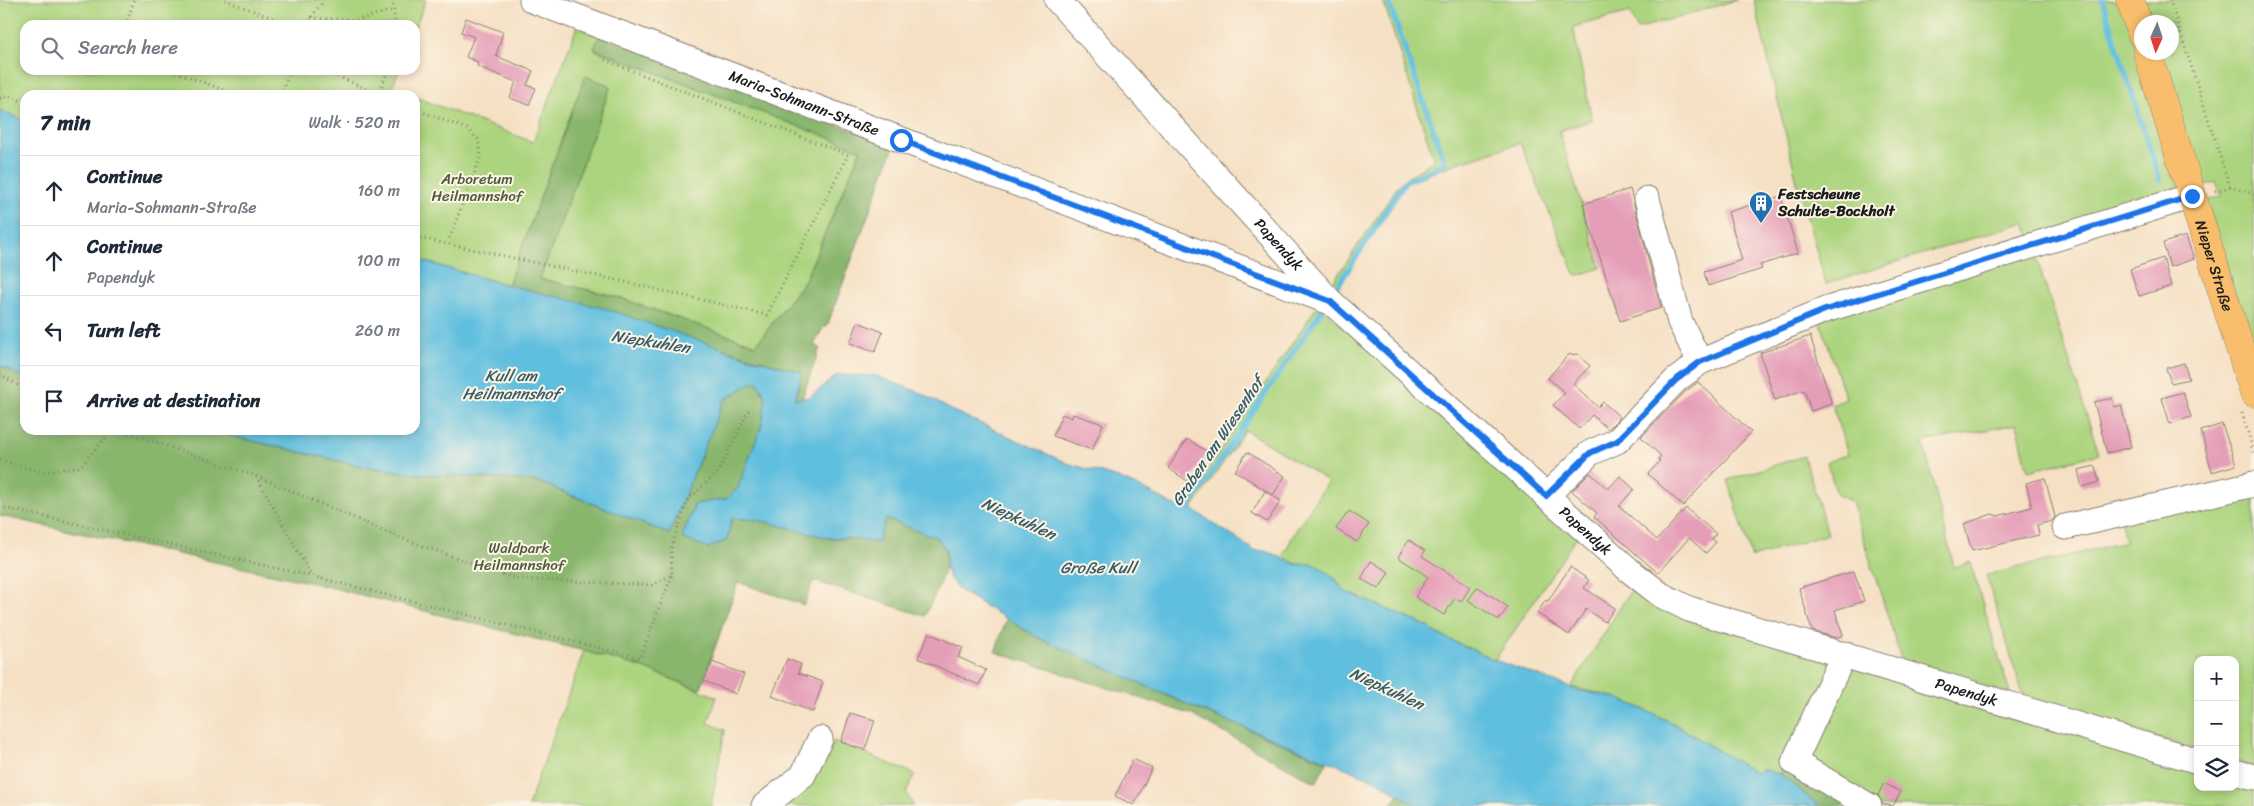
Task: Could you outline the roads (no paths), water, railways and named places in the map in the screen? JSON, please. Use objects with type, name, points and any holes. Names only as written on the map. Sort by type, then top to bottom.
[{"type":"main road","points":[[2130,0],[2135,15]]},
{"type":"main road","name":"Nieper Straße","points":[[2150,60],[2254,393]]},
{"type":"street","name":"Maria-Sohmann-Straße","points":[[532,0],[1330,301]]},
{"type":"street","name":"Papendyk","points":[[1057,0],[1330,301],[1546,496],[1661,595],[1690,609],[1738,625],[1844,654],[2194,760]]},
{"type":"street","points":[[1546,496],[1590,453],[1617,441],[1676,380],[1700,362],[1825,310],[2192,196]]},
{"type":"street","points":[[1647,199],[1680,322],[1700,362]]},
{"type":"street","points":[[2065,527],[2254,484]]},
{"type":"street","points":[[1844,654],[1794,762],[1868,806]]},
{"type":"street","points":[[764,806],[803,775],[820,740]]},
{"type":"street","points":[[2239,773],[2254,777]]},
{"type":"water","points":[[0,110],[20,119],[20,376],[0,365]]},
{"type":"water","name":"Große Kull","points":[[420,260],[508,285],[607,309],[747,357],[802,372],[795,399],[810,397],[837,375],[877,376],[921,393],[951,410],[1067,463],[1118,478],[1152,493],[1172,505],[1192,509],[1255,551],[1266,551],[1297,565],[1316,565],[1330,574],[1344,591],[1429,627],[1433,632],[1495,660],[1577,690],[1618,698],[1671,722],[1757,774],[1761,769],[1780,774],[1819,806],[1417,806],[1378,781],[1193,707],[1039,638],[960,591],[950,579],[945,568],[947,560],[945,548],[937,538],[886,519],[877,543],[848,538],[828,538],[759,520],[732,518],[727,540],[708,548],[682,538],[695,504],[726,499],[738,488],[762,424],[766,398],[758,382],[751,383],[724,400],[669,534],[536,481],[418,474],[361,466],[228,435],[420,435]]},
{"type":"waterway","name":"Graben am Wiesenhof","points":[[1335,290],[1405,182],[1445,163],[1388,0]]},
{"type":"waterway","points":[[2102,0],[2160,180]]},
{"type":"waterway","name":"Graben am Wiesenhof","points":[[1184,514],[1321,311]]},
{"type":"place","name":"Festscheune Schulte-Bockholt","points":[[1761,224]]},
{"type":"park label","name":"Arboretum Heilmannshof","points":[[477,188]]},
{"type":"park label","name":"Waldpark Heilmannshof","points":[[519,556]]},
{"type":"water label","name":"Niepkuhlen","points":[[651,341]]},
{"type":"water label","name":"Kull am Heilmannshof","points":[[511,384]]},
{"type":"water label","name":"Niepkuhlen","points":[[1019,518]]},
{"type":"water label","name":"Niepkuhlen","points":[[1387,688]]}]
